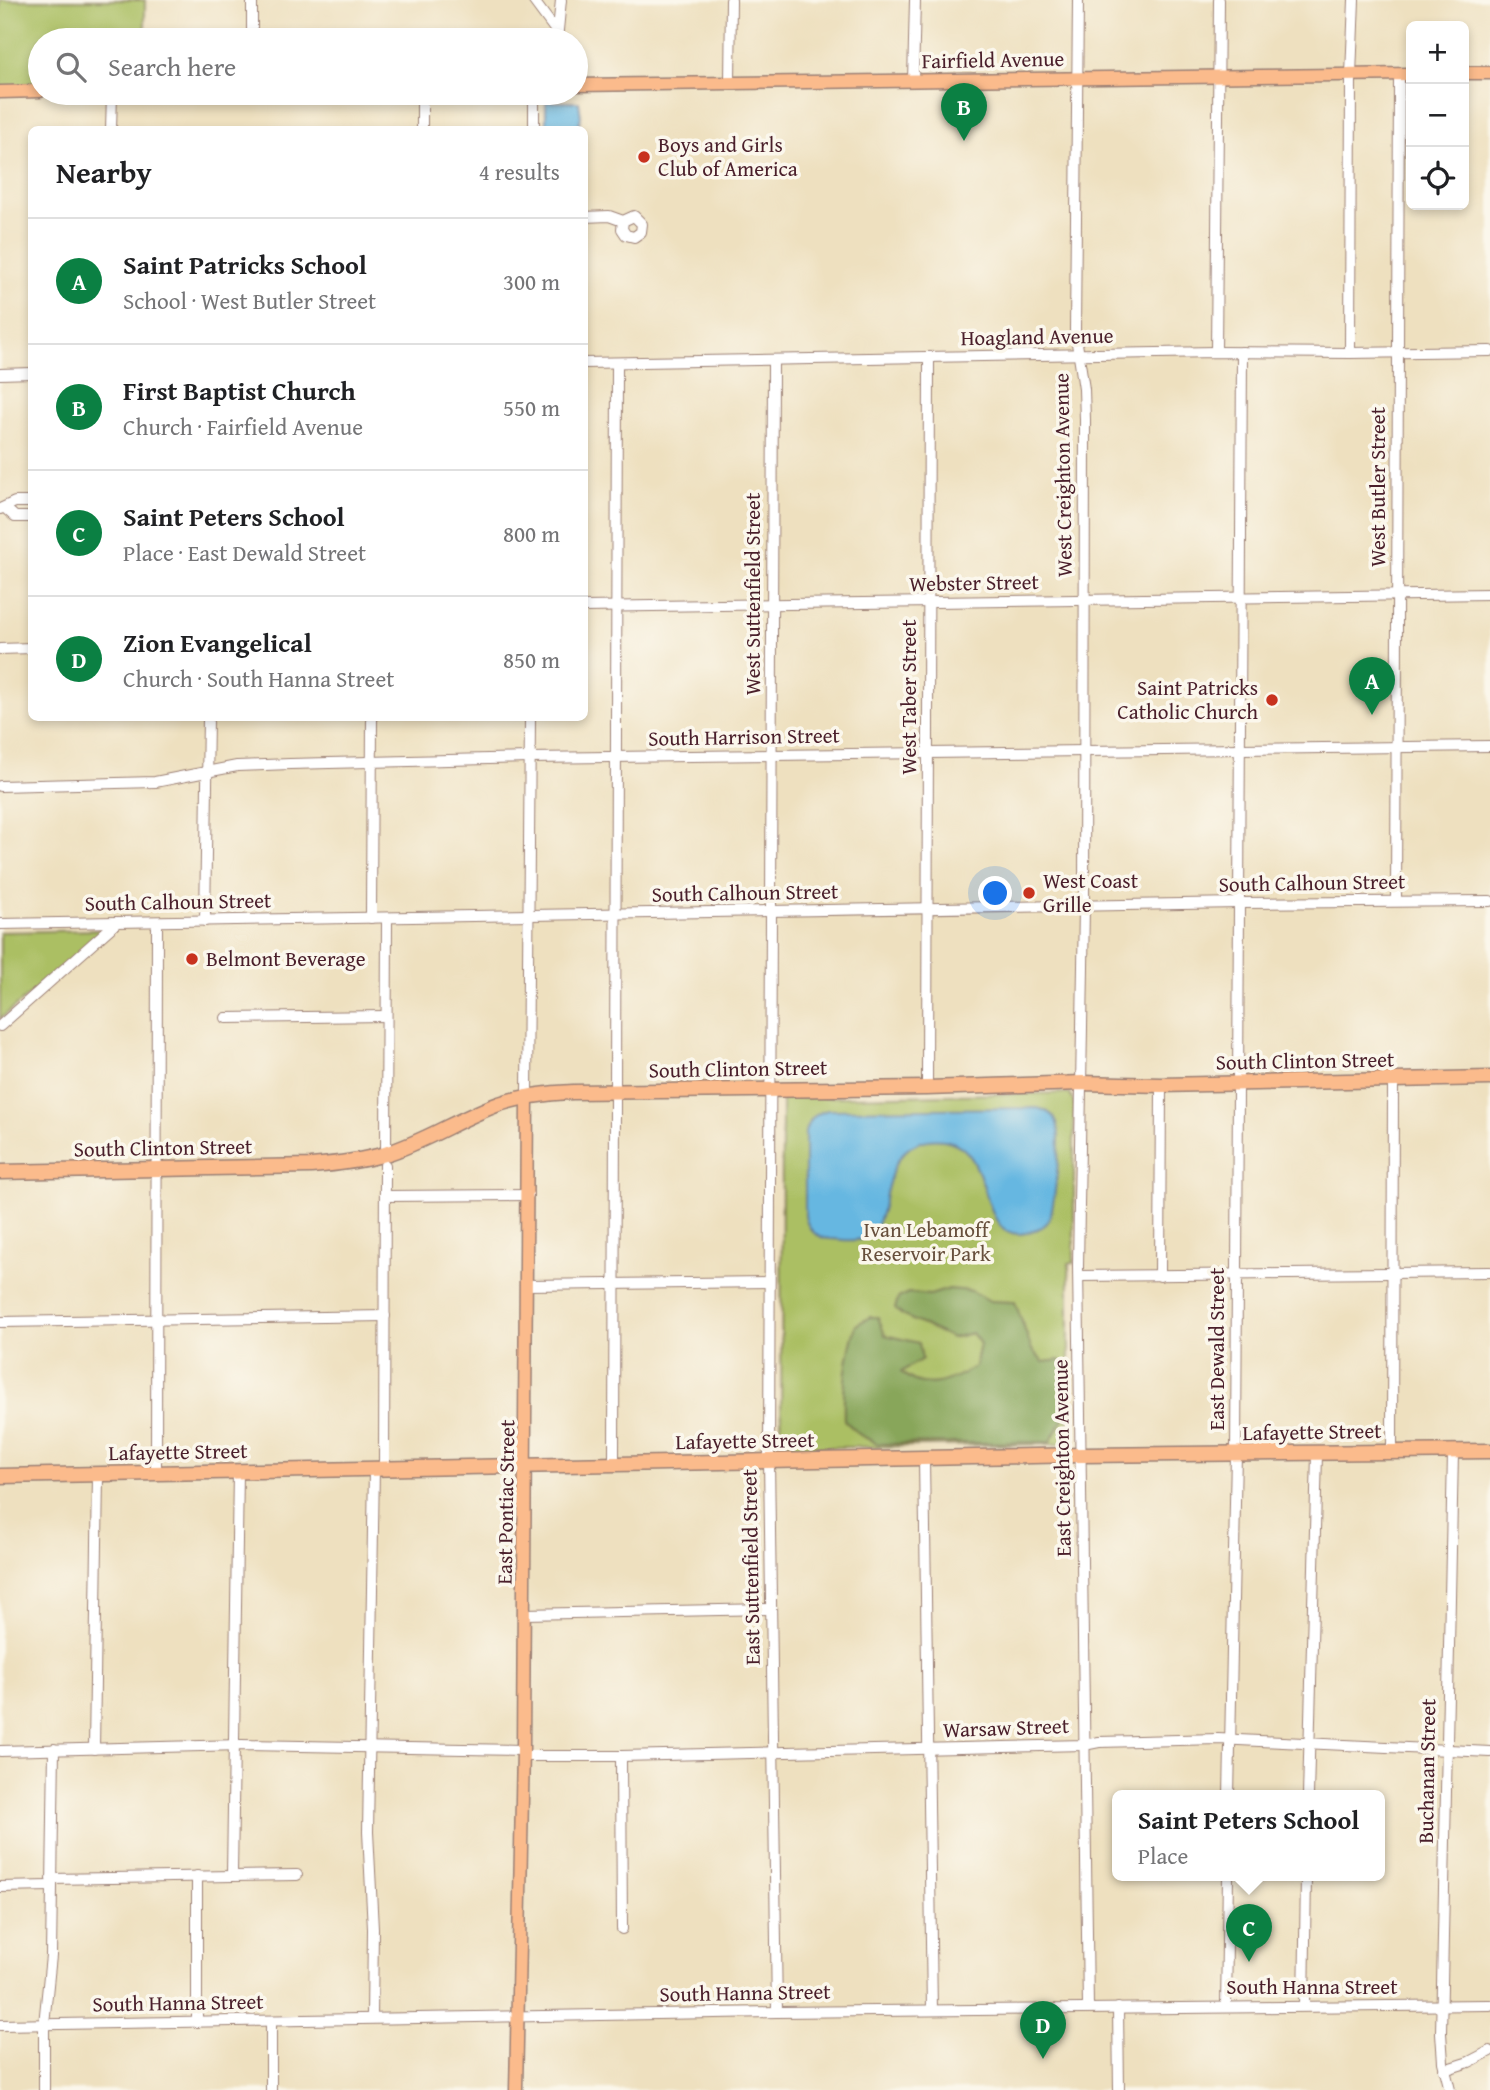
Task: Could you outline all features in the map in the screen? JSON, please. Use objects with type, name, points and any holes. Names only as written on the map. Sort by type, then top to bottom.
[{"type":"highway","name":"South Clinton Street","points":[[0,1172],[332,1164],[386,1159],[498,1105],[527,1096],[573,1092],[1490,1078]]},
{"type":"highway","name":"Lafayette Street","points":[[0,1476],[1082,1455],[1490,1451]]},
{"type":"main road","points":[[1469,73],[1490,73]]},
{"type":"main road","name":"Fairfield Avenue","points":[[588,85],[1405,74]]},
{"type":"main road","points":[[0,92],[28,91]]},
{"type":"main road","name":"East Pontiac Street","points":[[516,2090],[523,1753],[527,1096]]},
{"type":"street","points":[[252,0],[252,28]]},
{"type":"street","points":[[533,0],[552,28]]},
{"type":"street","points":[[558,28],[561,0]]},
{"type":"street","points":[[730,82],[731,0]]},
{"type":"street","points":[[914,81],[915,0]]},
{"type":"street","name":"West Creighton Avenue","points":[[1078,0],[1075,330],[1085,421],[1084,907]]},
{"type":"street","points":[[1216,352],[1219,0]]},
{"type":"street","points":[[1350,354],[1351,75],[1354,0]]},
{"type":"street","name":"West Butler Street","points":[[1396,901],[1399,352],[1405,74]]},
{"type":"street","points":[[111,126],[112,105]]},
{"type":"street","points":[[422,105],[422,126]]},
{"type":"street","points":[[534,105],[534,126]]},
{"type":"street","points":[[588,217],[609,216],[623,221]]},
{"type":"street","name":"Hoagland Avenue","points":[[588,363],[1216,352],[1350,354],[1490,351]]},
{"type":"street","name":"East Dewald Street","points":[[1229,1790],[1236,1454],[1242,352]]},
{"type":"street","name":"West Taber Street","points":[[927,1088],[929,358]]},
{"type":"street","name":"West Suttenfield Street","points":[[771,911],[773,360]]},
{"type":"street","points":[[614,1465],[617,363]]},
{"type":"street","points":[[0,374],[28,373]]},
{"type":"street","points":[[2,508],[15,502],[28,502]]},
{"type":"street","points":[[2,508],[15,517],[28,517]]},
{"type":"street","name":"Webster Street","points":[[588,607],[1490,594]]},
{"type":"street","points":[[0,649],[28,648]]},
{"type":"street","points":[[205,921],[208,721]]},
{"type":"street","points":[[371,918],[372,721]]},
{"type":"street","name":"East Pontiac Street","points":[[527,1096],[530,721]]},
{"type":"street","name":"South Harrison Street","points":[[0,786],[155,782],[237,766],[372,762],[1490,746]]},
{"type":"street","name":"South Calhoun Street","points":[[0,924],[1490,901]]},
{"type":"street","name":"East Creighton Avenue","points":[[1084,907],[1079,1276],[1088,2008]]},
{"type":"street","name":"East Suttenfield Street","points":[[771,911],[769,1609],[777,2012]]},
{"type":"street","points":[[372,2018],[373,1929],[368,1832],[385,1316],[387,918]]},
{"type":"street","points":[[156,1473],[157,922]]},
{"type":"street","points":[[0,1026],[116,923]]},
{"type":"street","points":[[226,1018],[386,1016]]},
{"type":"street","points":[[1392,1452],[1393,1080]]},
{"type":"street","points":[[1160,1276],[1161,1085]]},
{"type":"street","points":[[385,1196],[528,1195]]},
{"type":"street","points":[[1079,1276],[1490,1272]]},
{"type":"street","points":[[527,1285],[769,1282]]},
{"type":"street","points":[[0,1322],[385,1316]]},
{"type":"street","name":"Buchanan Street","points":[[1450,2090],[1444,2070],[1441,2033],[1453,1452]]},
{"type":"street","points":[[1308,1790],[1317,1454]]},
{"type":"street","points":[[924,1459],[932,2010]]},
{"type":"street","points":[[232,1875],[238,1472]]},
{"type":"street","points":[[94,1749],[98,1475]]},
{"type":"street","points":[[524,1614],[769,1609]]},
{"type":"street","name":"Warsaw Street","points":[[0,1751],[233,1746],[370,1747],[621,1756],[1230,1740],[1490,1752]]},
{"type":"street","points":[[44,2090],[44,2024],[51,1956],[54,1749]]},
{"type":"street","points":[[621,1756],[622,1929]]},
{"type":"street","points":[[0,1887],[197,1875],[297,1875]]},
{"type":"street","points":[[197,1875],[197,2022]]},
{"type":"street","points":[[1226,2007],[1228,1881]]},
{"type":"street","points":[[1304,2006],[1306,1881]]},
{"type":"street","name":"South Hanna Street","points":[[0,2025],[777,2012],[1490,2005]]},
{"type":"street","points":[[1118,2008],[1119,2090]]},
{"type":"street","points":[[271,2022],[271,2090]]},
{"type":"street","points":[[1444,2070],[1469,2062],[1490,2051]]},
{"type":"green space","points":[[0,0],[145,0],[145,28],[28,28],[28,91],[0,92]]},
{"type":"green space","points":[[99,930],[101,937],[0,1019],[0,932]]},
{"type":"green space","name":"Ivan Lebamoff Reservoir Park","points":[[1070,1093],[1074,1104],[1074,1263],[1069,1263],[1069,1440],[1066,1444],[781,1448],[782,1098]]},
{"type":"green space","points":[[949,1289],[972,1291],[990,1301],[1015,1302],[1032,1350],[1043,1362],[1060,1360],[1067,1368],[1067,1412],[1050,1442],[878,1444],[860,1435],[844,1420],[846,1372],[856,1325],[870,1317],[878,1317],[885,1335],[919,1343],[922,1359],[901,1372],[910,1379],[928,1384],[938,1383],[975,1367],[980,1344],[972,1333],[952,1338],[903,1316],[895,1309],[898,1298],[909,1293],[930,1295]]},
{"type":"water","points":[[546,105],[579,105],[581,117],[578,126],[546,126]]},
{"type":"water","points":[[1037,1108],[1052,1115],[1058,1130],[1053,1205],[1047,1223],[1041,1227],[1021,1234],[1005,1230],[996,1220],[971,1158],[960,1146],[937,1139],[918,1143],[896,1163],[878,1221],[872,1232],[862,1239],[825,1238],[816,1235],[808,1225],[805,1216],[805,1132],[810,1121],[819,1113],[828,1110]]},
{"type":"place","name":"First Baptist Church","points":[[964,141]]},
{"type":"place","name":"Boys and Girls Club of America","points":[[644,157]]},
{"type":"place","name":"Saint Patricks Catholic Church","points":[[1272,700]]},
{"type":"place","name":"Saint Patricks School","points":[[1372,715]]},
{"type":"place","name":"West Coast Grille","points":[[1029,893]]},
{"type":"place","name":"Belmont Beverage","points":[[192,959]]},
{"type":"place","name":"Saint Peters School","points":[[1249,1962]]},
{"type":"place","name":"Zion Evangelical","points":[[1043,2059]]}]
